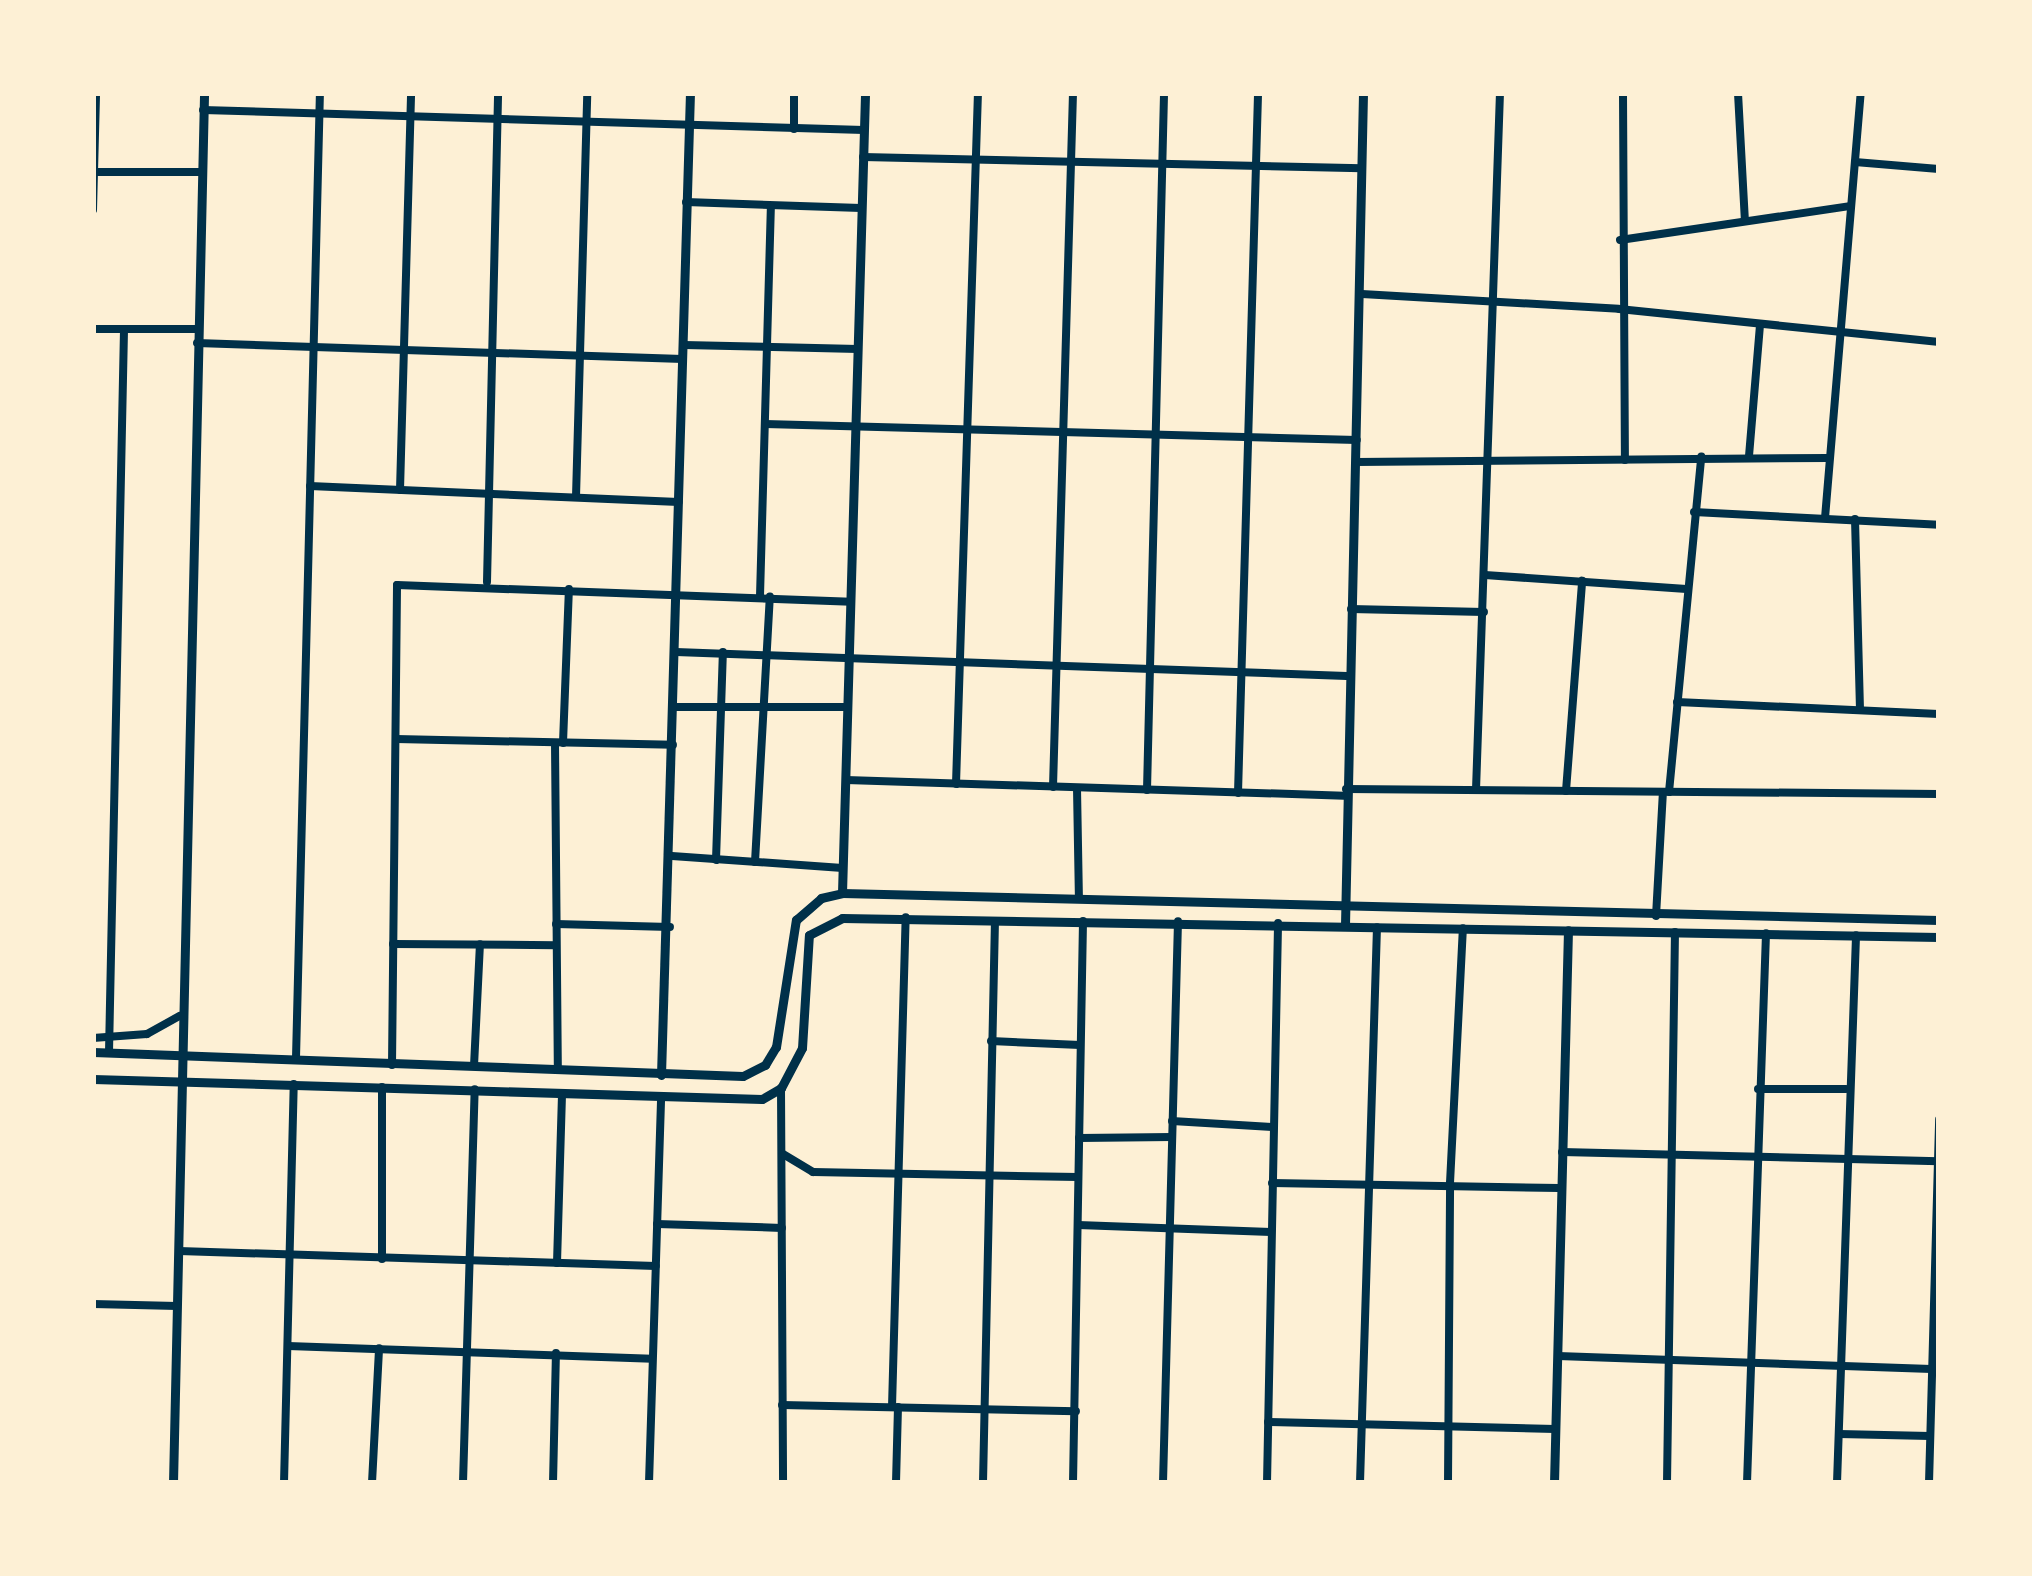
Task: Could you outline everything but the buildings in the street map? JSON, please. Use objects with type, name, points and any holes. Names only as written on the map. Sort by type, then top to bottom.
[{"type":"street","points":[[93,210],[95,93]]},
{"type":"street","points":[[173,1483],[178,1076],[204,93]]},
{"type":"street","points":[[296,1058],[320,93]]},
{"type":"street","points":[[400,490],[411,93]]},
{"type":"street","points":[[487,582],[498,93]]},
{"type":"street","points":[[576,497],[587,93]]},
{"type":"street","points":[[661,1075],[670,927],[690,93]]},
{"type":"street","points":[[794,93],[794,129]]},
{"type":"street","points":[[842,893],[865,93]]},
{"type":"street","points":[[956,784],[978,93]]},
{"type":"street","points":[[1053,787],[1073,93]]},
{"type":"street","points":[[1147,790],[1146,665],[1164,93]]},
{"type":"street","points":[[1238,793],[1258,93]]},
{"type":"street","points":[[1345,925],[1344,793],[1363,93]]},
{"type":"street","points":[[1476,790],[1500,93]]},
{"type":"street","points":[[1623,93],[1619,309],[1624,460]]},
{"type":"street","points":[[1738,93],[1745,221]]},
{"type":"street","points":[[1825,518],[1861,93]]},
{"type":"street","points":[[203,110],[319,118],[497,117],[586,124],[864,130]]},
{"type":"street","points":[[863,157],[1362,168]]},
{"type":"street","points":[[1855,162],[1939,169]]},
{"type":"street","points":[[93,172],[201,172]]},
{"type":"street","points":[[686,202],[862,208]]},
{"type":"street","points":[[754,862],[766,652],[771,206]]},
{"type":"street","points":[[1620,240],[1851,206]]},
{"type":"street","points":[[1361,294],[1619,309],[1939,342]]},
{"type":"street","points":[[1749,456],[1760,324]]},
{"type":"street","points":[[93,329],[197,329]]},
{"type":"street","points":[[109,1052],[124,330]]},
{"type":"street","points":[[197,343],[404,352],[494,349],[683,359]]},
{"type":"street","points":[[684,345],[858,349]]},
{"type":"street","points":[[765,424],[1357,440]]},
{"type":"street","points":[[1656,917],[1701,457]]},
{"type":"street","points":[[1356,462],[1828,458]]},
{"type":"street","points":[[310,486],[490,488],[679,502]]},
{"type":"street","points":[[1694,512],[1939,525]]},
{"type":"street","points":[[1855,519],[1860,710]]},
{"type":"street","points":[[1485,575],[1687,589]]},
{"type":"street","points":[[1566,791],[1582,581]]},
{"type":"street","points":[[392,1065],[397,585],[487,582],[850,602]]},
{"type":"street","points":[[558,1071],[559,743],[569,590]]},
{"type":"street","points":[[1351,609],[1484,612]]},
{"type":"street","points":[[676,652],[849,653],[1347,676]]},
{"type":"street","points":[[716,860],[723,652]]},
{"type":"street","points":[[1677,702],[1939,714]]},
{"type":"street","points":[[675,707],[848,707]]},
{"type":"street","points":[[396,739],[673,746]]},
{"type":"street","points":[[846,780],[1238,793],[1939,794]]},
{"type":"street","points":[[1077,788],[1079,898]]},
{"type":"street","points":[[672,856],[843,868]]},
{"type":"street","points":[[93,1052],[743,1076],[765,1065],[783,1023],[796,920],[821,898],[842,893],[1656,917],[1939,920]]},
{"type":"street","points":[[896,1483],[906,916]]},
{"type":"street","points":[[783,1483],[782,1088],[802,1048],[806,945],[814,928],[842,918],[906,916],[1939,937]]},
{"type":"street","points":[[983,1483],[995,918]]},
{"type":"street","points":[[1073,1483],[1083,919]]},
{"type":"street","points":[[1163,1483],[1178,920]]},
{"type":"street","points":[[1267,1483],[1278,923]]},
{"type":"street","points":[[556,924],[670,927]]},
{"type":"street","points":[[1360,1483],[1365,1182],[1377,927]]},
{"type":"street","points":[[1448,1483],[1450,1183],[1463,928]]},
{"type":"street","points":[[1554,1483],[1568,930]]},
{"type":"street","points":[[1666,1483],[1668,1155],[1676,932]]},
{"type":"street","points":[[1747,1483],[1766,933]]},
{"type":"street","points":[[1838,1483],[1846,1089],[1856,935]]},
{"type":"street","points":[[393,944],[556,945]]},
{"type":"street","points":[[474,1068],[480,944]]},
{"type":"street","points":[[93,1037],[147,1034],[180,1016]]},
{"type":"street","points":[[992,1041],[1081,1045]]},
{"type":"street","points":[[93,1079],[178,1076],[748,1102],[782,1088]]},
{"type":"street","points":[[284,1483],[286,1258],[294,1082]]},
{"type":"street","points":[[382,1087],[382,1259]]},
{"type":"street","points":[[463,1483],[475,1089]]},
{"type":"street","points":[[1758,1089],[1846,1089]]},
{"type":"street","points":[[557,1262],[562,1093]]},
{"type":"street","points":[[649,1483],[661,1100]]},
{"type":"street","points":[[1929,1483],[1939,1119]]},
{"type":"street","points":[[1172,1120],[1274,1127]]},
{"type":"street","points":[[1079,1138],[1172,1137]]},
{"type":"street","points":[[1560,1152],[1938,1161]]},
{"type":"street","points":[[782,1154],[813,1172],[1078,1177]]},
{"type":"street","points":[[1272,1183],[1559,1188]]},
{"type":"street","points":[[657,1224],[782,1228]]},
{"type":"street","points":[[1078,1225],[1271,1232]]},
{"type":"street","points":[[179,1251],[286,1258],[656,1266]]},
{"type":"street","points":[[93,1304],[177,1306]]},
{"type":"street","points":[[288,1346],[653,1359]]},
{"type":"street","points":[[372,1483],[379,1348]]},
{"type":"street","points":[[553,1483],[556,1354]]},
{"type":"street","points":[[1558,1356],[1935,1368]]},
{"type":"street","points":[[782,1405],[1076,1412]]},
{"type":"street","points":[[1268,1422],[1555,1429]]},
{"type":"street","points":[[1839,1434],[1930,1436]]}]
